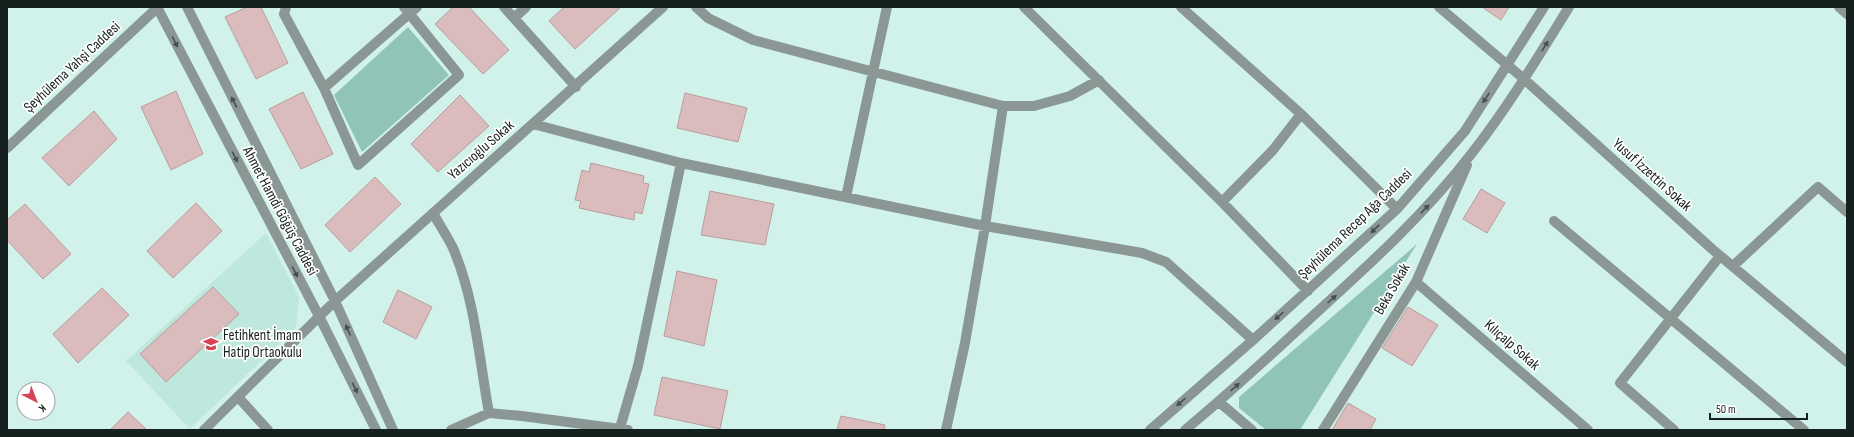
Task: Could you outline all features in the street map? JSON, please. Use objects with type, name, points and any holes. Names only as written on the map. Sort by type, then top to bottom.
[{"type":"street","name":"Ahmet Hamdi Göğüş Caddesi","points":[[158,7],[320,318],[376,430]]},
{"type":"street","name":"Şeyhülema Yahşi Caddesi","points":[[7,148],[158,7]]},
{"type":"street","name":"Ahmet Hamdi Göğüş Caddesi","points":[[187,7],[335,301],[393,430]]},
{"type":"street","points":[[286,7],[284,14],[324,88],[358,165],[459,75],[406,10]]},
{"type":"street","points":[[324,88],[406,10],[417,7]]},
{"type":"street","points":[[504,7],[576,87]]},
{"type":"street","points":[[514,18],[526,7]]},
{"type":"street","name":"Yazıcıoğlu Sokak","points":[[204,430],[320,318],[335,301],[576,87],[663,7]]},
{"type":"street","points":[[696,7],[708,18],[753,40],[1003,106],[1034,106],[1070,96],[1099,80]]},
{"type":"street","points":[[846,197],[887,7]]},
{"type":"street","points":[[1024,7],[1222,202],[1308,291]]},
{"type":"street","points":[[1181,7],[1301,114],[1396,209]]},
{"type":"street","name":"Yusuf İzzettin Sokak","points":[[1439,7],[1524,80],[1720,256],[1847,362]]},
{"type":"street","name":"Şeyhülema Recep Ağa Caddesi","points":[[1150,430],[1308,291],[1396,209],[1465,131],[1544,7]]},
{"type":"street","points":[[1184,430],[1219,402],[1388,247],[1431,203],[1472,154],[1501,115],[1570,7]]},
{"type":"street","points":[[1839,7],[1847,14]]},
{"type":"street","points":[[946,430],[965,343],[985,226],[1003,106]]},
{"type":"street","points":[[1222,202],[1273,150],[1301,114]]},
{"type":"street","points":[[533,124],[681,163],[985,226],[1142,253],[1166,262],[1253,340]]},
{"type":"street","name":"Beka Sokak","points":[[1323,430],[1416,282],[1472,154]]},
{"type":"street","points":[[451,430],[489,413],[599,428],[624,429],[660,254],[681,163]]},
{"type":"street","points":[[1733,266],[1818,187],[1847,212]]},
{"type":"street","points":[[433,213],[452,247],[464,279],[472,311],[489,413]]},
{"type":"street","points":[[1554,221],[1804,430]]},
{"type":"street","points":[[1674,430],[1620,383],[1720,256]]},
{"type":"street","name":"Kılıçalp Sokak","points":[[1416,282],[1588,430]]},
{"type":"street","points":[[238,397],[268,430]]},
{"type":"street","points":[[1219,402],[1252,430]]},
{"type":"shaded area","points":[[408,27],[449,75],[362,152],[334,95]]},
{"type":"shaded area","name":"Fetihkent İmam Hatip Ortaokulu","points":[[266,233],[299,297],[296,328],[190,429],[126,361]]},
{"type":"shaded area","points":[[1417,244],[1300,430],[1266,430],[1239,408],[1239,397]]},
{"type":"building","points":[[247,7],[261,7],[288,63],[256,79],[225,17]]},
{"type":"building","points":[[453,7],[469,7],[509,50],[483,74],[435,24]]},
{"type":"building","points":[[564,7],[621,7],[575,49],[549,21]]},
{"type":"building","points":[[1482,7],[1509,7],[1501,20]]},
{"type":"building","points":[[176,91],[203,154],[171,170],[141,107]]},
{"type":"building","points":[[303,92],[333,154],[301,169],[269,109]]},
{"type":"building","points":[[685,93],[747,108],[738,142],[677,128]]},
{"type":"building","points":[[460,95],[489,126],[438,172],[411,144]]},
{"type":"building","points":[[94,111],[117,139],[69,186],[42,158]]},
{"type":"building","points":[[591,163],[644,176],[643,183],[649,184],[642,214],[635,212],[634,220],[579,208],[581,201],[575,200],[582,170],[589,172]]},
{"type":"building","points":[[375,177],[401,204],[350,252],[325,225]]},
{"type":"building","points":[[1481,189],[1505,203],[1487,233],[1463,219]]},
{"type":"building","points":[[710,191],[774,204],[765,245],[701,235]]},
{"type":"building","points":[[196,203],[222,231],[173,278],[147,251]]},
{"type":"building","points":[[25,204],[71,254],[43,279],[7,240],[7,220]]},
{"type":"building","points":[[677,271],[717,280],[704,346],[664,336]]},
{"type":"building","points":[[213,287],[239,314],[166,382],[140,354]]},
{"type":"building","points":[[102,288],[129,315],[78,363],[53,334]]},
{"type":"building","points":[[398,290],[432,307],[416,339],[383,322]]},
{"type":"building","points":[[1408,307],[1438,325],[1412,366],[1382,348]]},
{"type":"building","points":[[662,377],[728,391],[720,429],[654,415]]},
{"type":"building","points":[[1348,403],[1376,419],[1370,430],[1332,430]]},
{"type":"building","points":[[128,412],[147,430],[110,430]]},
{"type":"building","points":[[841,416],[885,425],[884,430],[837,430]]},
{"type":"place","name":"Fetihkent İmam Hatip Ortaokulu","points":[[211,344]]}]
